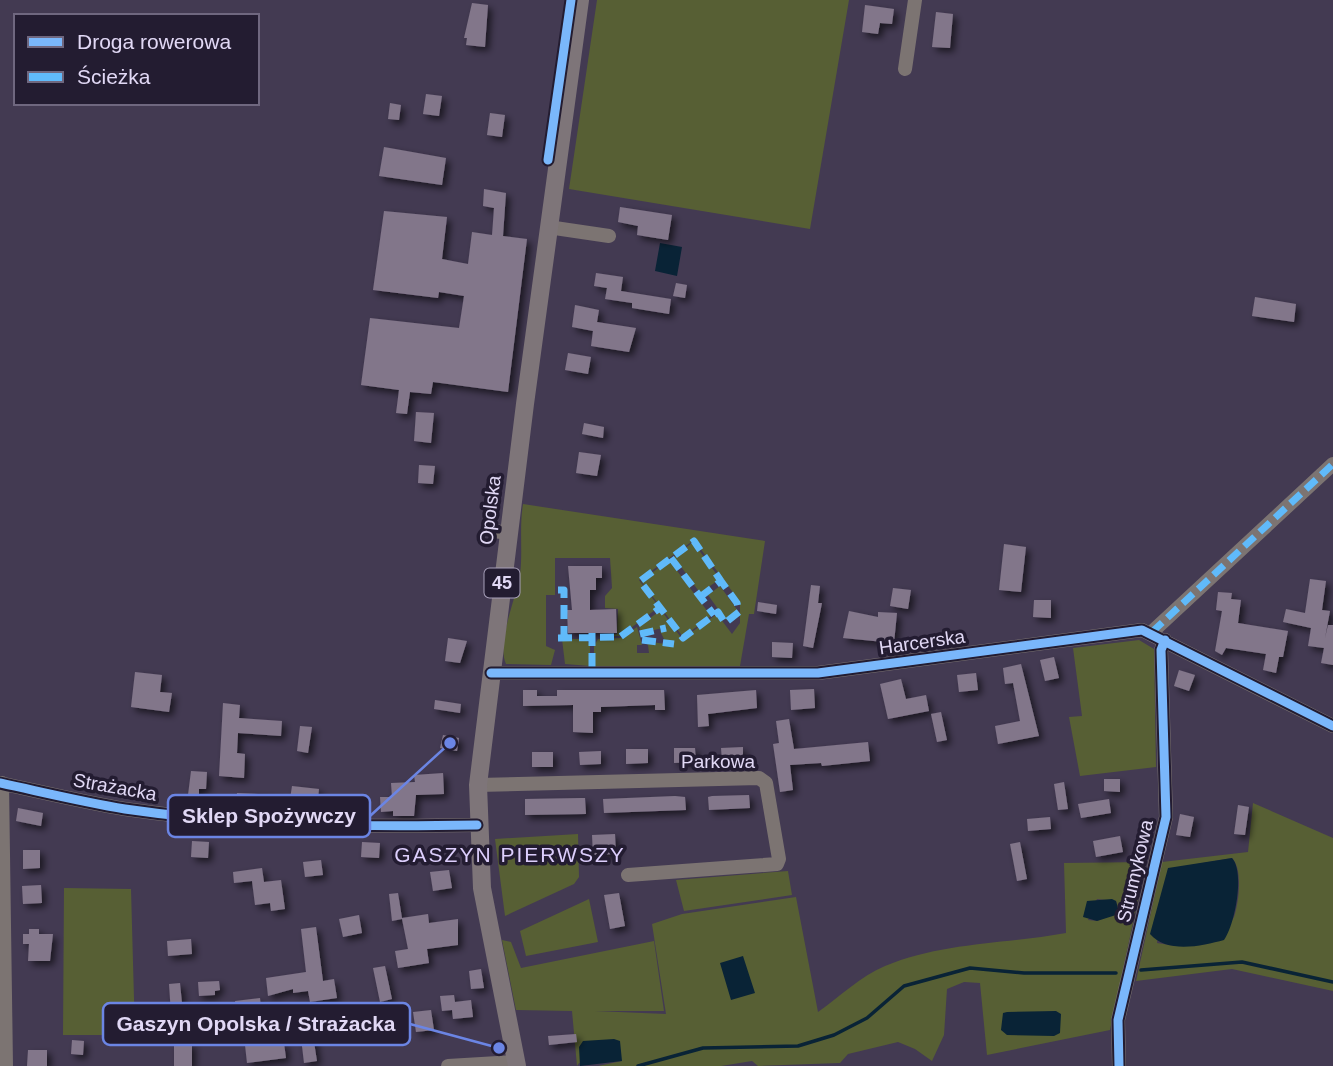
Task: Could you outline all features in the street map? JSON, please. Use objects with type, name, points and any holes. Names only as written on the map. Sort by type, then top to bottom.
[{"type":"main road","name":"Opolska","points":[[516,1064],[483,898],[477,825],[478,785],[491,673],[501,532],[580,0]]},
{"type":"street","points":[[905,69],[915,0]]},
{"type":"street","points":[[548,227],[609,236]]},
{"type":"street","points":[[1333,464],[1152,632],[1333,726]]},
{"type":"street","name":"Harcerska","points":[[491,673],[818,673],[1142,630],[1152,632]]},
{"type":"street","name":"Strumykowa","points":[[1119,1066],[1118,1020],[1166,817],[1161,650],[1165,640]]},
{"type":"street","name":"Parkowa","points":[[478,785],[759,778],[766,783],[779,859],[777,864],[628,874]]},
{"type":"street","points":[[1,783],[6,1066]]},
{"type":"street","name":"Strażacka","points":[[1,783],[102,805],[169,814],[354,826],[477,825]]},
{"type":"street","points":[[448,1066],[516,1064]]},
{"type":"green space","points":[[597,0],[849,0],[810,229],[569,189]]},
{"type":"green space","points":[[523,504],[765,541],[754,614],[749,614],[740,666],[594,666],[594,646],[598,639],[621,638],[637,627],[642,645],[637,645],[637,653],[649,653],[648,645],[643,641],[674,645],[666,643],[660,631],[667,627],[641,633],[639,626],[661,610],[682,639],[717,614],[732,634],[740,623],[740,602],[694,540],[639,580],[659,607],[620,636],[597,636],[617,634],[618,609],[605,608],[605,596],[612,588],[610,558],[555,558],[555,595],[546,595],[546,646],[555,650],[551,665],[506,664],[504,644],[520,574]]},
{"type":"green space","points":[[693,542],[720,579],[700,593],[674,557]]},
{"type":"green space","points":[[669,560],[711,616],[683,637],[641,581]]},
{"type":"green space","points":[[720,586],[738,611],[726,620],[708,595]]},
{"type":"green space","points":[[562,639],[586,639],[590,645],[590,666],[565,664]]},
{"type":"green space","points":[[1139,640],[1154,649],[1156,767],[1080,776],[1069,717],[1082,716],[1073,648]]},
{"type":"green space","points":[[1253,803],[1333,838],[1333,991],[1232,969],[1136,981],[1162,862],[1248,852]],"holes":[[[1232,858],[1239,878],[1237,903],[1234,917],[1226,928],[1207,944],[1176,946],[1157,943],[1168,869]]]},
{"type":"green space","points":[[578,834],[579,877],[574,884],[505,916],[495,839]]},
{"type":"green space","points":[[1146,862],[1110,1030],[987,1055],[980,983],[964,982],[947,989],[944,1035],[932,1061],[915,1049],[898,1042],[848,1054],[840,1063],[758,1066],[752,1061],[721,1066],[598,1066],[622,1061],[579,1063],[577,1066],[572,1011],[516,1010],[502,940],[511,942],[521,968],[654,941],[664,1011],[595,1011],[666,1014],[652,924],[682,914],[796,897],[818,1012],[867,975],[907,958],[951,948],[1066,933],[1064,863]],"holes":[[[1097,899],[1116,901],[1119,912],[1097,921],[1088,920]]]},
{"type":"green space","points":[[788,871],[792,895],[684,911],[676,880]]},
{"type":"green space","points":[[64,888],[131,889],[135,1035],[63,1035]]},
{"type":"green space","points":[[589,899],[598,942],[526,956],[520,931]]},
{"type":"water","points":[[660,243],[682,247],[677,276],[655,271]]},
{"type":"water","points":[[1232,858],[1238,875],[1237,899],[1232,923],[1224,940],[1185,947],[1166,944],[1150,934],[1168,868]]},
{"type":"water","points":[[1087,901],[1116,901],[1119,912],[1116,915],[1097,921],[1083,917]]},
{"type":"water","points":[[743,956],[755,993],[731,1000],[720,963]]},
{"type":"water","points":[[1056,1011],[1061,1014],[1060,1033],[1054,1036],[1007,1035],[1001,1030],[1003,1013]]},
{"type":"water","points":[[583,1041],[620,1041],[622,1061],[580,1066],[579,1047]]},
{"type":"building","points":[[472,3],[488,5],[485,47],[466,45],[467,38],[464,38]]},
{"type":"building","points":[[865,5],[894,9],[892,24],[880,23],[878,34],[862,32]]},
{"type":"building","points":[[936,12],[953,14],[950,48],[932,47]]},
{"type":"building","points":[[426,94],[442,96],[439,116],[423,114]]},
{"type":"building","points":[[390,103],[401,105],[399,120],[388,119]]},
{"type":"building","points":[[490,113],[505,115],[502,137],[487,135]]},
{"type":"building","points":[[384,147],[446,158],[442,185],[379,176]]},
{"type":"building","points":[[484,189],[506,193],[503,236],[527,239],[508,392],[433,382],[431,394],[410,392],[407,414],[396,413],[399,390],[361,385],[370,318],[459,328],[464,296],[439,292],[438,298],[373,290],[384,211],[447,217],[442,259],[468,264],[472,232],[492,235],[494,208],[483,206]]},
{"type":"building","points":[[620,207],[672,215],[668,240],[637,235],[638,226],[618,222]]},
{"type":"building","points":[[596,273],[623,277],[621,291],[671,299],[669,314],[632,308],[632,303],[605,299],[607,288],[594,286]]},
{"type":"building","points":[[676,283],[687,285],[685,298],[673,296]]},
{"type":"building","points":[[1255,297],[1296,304],[1294,322],[1252,316]]},
{"type":"building","points":[[575,305],[599,310],[597,322],[636,328],[629,352],[591,346],[593,331],[572,327]]},
{"type":"building","points":[[568,353],[591,357],[588,374],[565,370]]},
{"type":"building","points":[[416,412],[434,413],[431,443],[414,441]]},
{"type":"building","points":[[584,423],[604,427],[603,438],[582,434]]},
{"type":"building","points":[[579,452],[601,455],[597,476],[576,473]]},
{"type":"building","points":[[419,465],[435,466],[433,484],[418,483]]},
{"type":"building","points":[[1004,544],[1026,547],[1021,592],[999,590]]},
{"type":"building","points":[[568,566],[602,566],[602,578],[596,578],[596,590],[590,590],[590,610],[616,609],[617,633],[568,633],[567,610],[572,610]]},
{"type":"building","points":[[1310,579],[1326,581],[1322,610],[1330,611],[1325,638],[1328,625],[1333,625],[1333,665],[1321,663],[1324,648],[1308,646],[1311,628],[1283,622],[1286,609],[1305,613]]},
{"type":"building","points":[[811,585],[820,586],[818,603],[822,603],[813,648],[803,646]]},
{"type":"building","points":[[893,588],[911,590],[908,609],[890,606]]},
{"type":"building","points":[[1218,592],[1232,593],[1231,599],[1241,600],[1238,623],[1288,631],[1283,657],[1279,657],[1276,673],[1263,670],[1266,654],[1226,648],[1222,655],[1215,651],[1222,611],[1216,610]]},
{"type":"building","points":[[1034,600],[1051,600],[1051,618],[1033,617]]},
{"type":"building","points":[[758,602],[777,605],[776,614],[757,611]]},
{"type":"building","points":[[849,611],[878,617],[878,612],[897,613],[894,643],[843,638]]},
{"type":"building","points":[[448,638],[467,641],[460,663],[445,661]]},
{"type":"building","points":[[772,642],[793,643],[792,658],[772,657]]},
{"type":"building","points":[[1054,657],[1059,678],[1045,681],[1040,660]]},
{"type":"building","points":[[1021,664],[1039,736],[998,744],[995,726],[1020,721],[1013,683],[1005,684],[1003,668]]},
{"type":"building","points":[[1179,670],[1195,675],[1189,691],[1174,686]]},
{"type":"building","points":[[135,672],[162,675],[160,692],[172,693],[169,712],[131,707]]},
{"type":"building","points":[[976,673],[978,690],[959,692],[957,675]]},
{"type":"building","points":[[901,679],[906,699],[926,695],[929,711],[888,719],[880,684]]},
{"type":"building","points":[[814,689],[815,708],[791,710],[790,690]]},
{"type":"building","points":[[523,690],[537,690],[537,696],[557,696],[557,690],[664,690],[665,710],[655,710],[655,705],[601,707],[601,712],[593,712],[593,733],[573,732],[573,705],[523,706]]},
{"type":"building","points":[[756,690],[757,708],[708,714],[709,726],[698,727],[697,695]]},
{"type":"building","points":[[435,700],[461,704],[460,713],[434,709]]},
{"type":"building","points":[[223,703],[240,705],[239,718],[282,721],[281,736],[238,733],[237,753],[245,754],[244,778],[219,776]]},
{"type":"building","points":[[941,712],[947,740],[937,742],[931,714]]},
{"type":"building","points":[[789,719],[794,749],[868,742],[870,761],[822,766],[821,763],[790,765],[793,790],[780,792],[773,744],[779,743],[776,721]]},
{"type":"building","points":[[300,726],[312,727],[308,753],[297,751]]},
{"type":"building","points":[[443,735],[459,738],[457,751],[440,748]]},
{"type":"building","points":[[743,747],[743,761],[722,761],[721,748]]},
{"type":"building","points":[[674,748],[695,748],[696,762],[674,763]]},
{"type":"building","points":[[626,749],[648,749],[648,763],[626,764]]},
{"type":"building","points":[[601,751],[601,764],[580,765],[579,752]]},
{"type":"building","points":[[532,752],[553,752],[553,767],[532,767]]},
{"type":"building","points":[[191,771],[207,772],[206,789],[199,789],[199,796],[188,795]]},
{"type":"building","points":[[443,773],[444,794],[416,795],[414,816],[393,816],[393,811],[381,812],[380,797],[392,797],[391,783],[415,782],[414,775]]},
{"type":"building","points":[[1104,779],[1120,779],[1120,792],[1104,791]]},
{"type":"building","points":[[1064,782],[1068,809],[1058,810],[1054,784]]},
{"type":"building","points":[[292,786],[319,789],[317,810],[289,806]]},
{"type":"building","points":[[237,793],[277,795],[277,805],[236,805]]},
{"type":"building","points":[[749,795],[750,808],[709,810],[708,797]]},
{"type":"building","points":[[685,797],[686,810],[604,813],[603,799]]},
{"type":"building","points":[[585,798],[586,814],[525,815],[525,799]]},
{"type":"building","points":[[1109,799],[1111,813],[1081,818],[1078,804]]},
{"type":"building","points":[[1238,805],[1249,807],[1245,835],[1234,834]]},
{"type":"building","points":[[18,808],[43,813],[41,826],[16,821]]},
{"type":"building","points":[[1180,814],[1194,817],[1190,837],[1176,835]]},
{"type":"building","points":[[1050,817],[1051,829],[1028,831],[1027,819]]},
{"type":"building","points":[[615,834],[616,854],[593,855],[592,835]]},
{"type":"building","points":[[1120,836],[1123,852],[1096,857],[1093,841]]},
{"type":"building","points":[[192,841],[209,842],[208,858],[191,857]]},
{"type":"building","points":[[362,842],[380,843],[379,858],[361,857]]},
{"type":"building","points":[[1020,842],[1027,879],[1017,881],[1010,844]]},
{"type":"building","points":[[23,850],[40,850],[40,868],[23,869]]},
{"type":"building","points":[[321,860],[323,875],[305,877],[303,862]]},
{"type":"building","points":[[262,868],[264,882],[281,880],[285,909],[271,911],[270,903],[255,905],[252,881],[234,883],[233,872]]},
{"type":"building","points":[[449,870],[452,888],[433,891],[430,872]]},
{"type":"building","points":[[41,885],[42,903],[23,904],[22,886]]},
{"type":"building","points":[[398,893],[402,918],[428,914],[429,923],[458,919],[458,945],[427,949],[429,963],[398,968],[395,951],[408,949],[402,919],[392,921],[389,894]]},
{"type":"building","points":[[619,893],[625,926],[610,929],[604,895]]},
{"type":"building","points":[[359,915],[362,933],[343,937],[339,919]]},
{"type":"building","points":[[316,927],[323,981],[334,979],[337,998],[310,1002],[308,991],[293,993],[293,989],[268,996],[266,978],[306,972],[301,929]]},
{"type":"building","points":[[29,929],[39,929],[39,934],[53,934],[50,961],[28,961],[29,944],[23,944],[23,934],[29,934]]},
{"type":"building","points":[[191,939],[192,954],[168,956],[167,941]]},
{"type":"building","points":[[385,966],[392,999],[380,1002],[373,968]]},
{"type":"building","points":[[481,969],[484,988],[471,989],[469,971]]},
{"type":"building","points":[[219,981],[220,990],[215,991],[215,995],[199,996],[198,982]]},
{"type":"building","points":[[180,983],[183,1013],[171,1014],[169,984]]},
{"type":"building","points":[[454,995],[455,1002],[471,1000],[473,1017],[453,1019],[452,1010],[442,1011],[440,996]]},
{"type":"building","points":[[260,998],[265,1045],[284,1043],[286,1058],[247,1063],[245,1045],[253,1045],[249,1014],[237,1015],[235,1001]]},
{"type":"building","points":[[309,1010],[317,1061],[304,1063],[298,1012]]},
{"type":"building","points":[[431,1010],[434,1030],[416,1032],[413,1012]]},
{"type":"building","points":[[576,1034],[577,1042],[549,1045],[548,1036]]},
{"type":"building","points":[[72,1040],[84,1041],[83,1055],[71,1054]]},
{"type":"building","points":[[192,1043],[192,1066],[174,1066],[174,1044]]},
{"type":"building","points":[[28,1050],[47,1050],[47,1066],[27,1066]]},
{"type":"waterway","points":[[1141,970],[1242,962],[1333,982]]},
{"type":"waterway","points":[[638,1066],[703,1048],[798,1046],[834,1035],[867,1018],[904,986],[970,968],[1024,973],[1116,973]]},
{"type":"marked path","points":[[1152,632],[1333,464]]},
{"type":"marked path","points":[[700,597],[721,581],[737,603],[739,612],[725,623],[718,612],[683,638],[640,581],[694,541],[721,581]]},
{"type":"marked path","points":[[671,558],[714,615]]},
{"type":"marked path","points":[[558,590],[564,590],[564,638]]},
{"type":"marked path","points":[[558,638],[620,637],[660,608]]},
{"type":"marked path","points":[[640,634],[666,628]]},
{"type":"marked path","points":[[592,633],[592,667]]},
{"type":"marked path","points":[[642,640],[674,644]]},
{"type":"cycle path","points":[[548,160],[571,0]]},
{"type":"cycle path","points":[[491,673],[818,673],[1142,630],[1333,726]]},
{"type":"cycle path","points":[[1119,1066],[1118,1020],[1166,817],[1161,650],[1165,640]]},
{"type":"cycle path","points":[[0,783],[125,809],[213,819],[345,825],[477,825]]},
{"type":"place","name":"Sklep Spożywczy","points":[[450,743]]},
{"type":"place","name":"Gaszyn Opolska / Strażacka","points":[[499,1048]]},
{"type":"district","name":"GASZYN PIERWSZY","points":[[510,854]]}]
